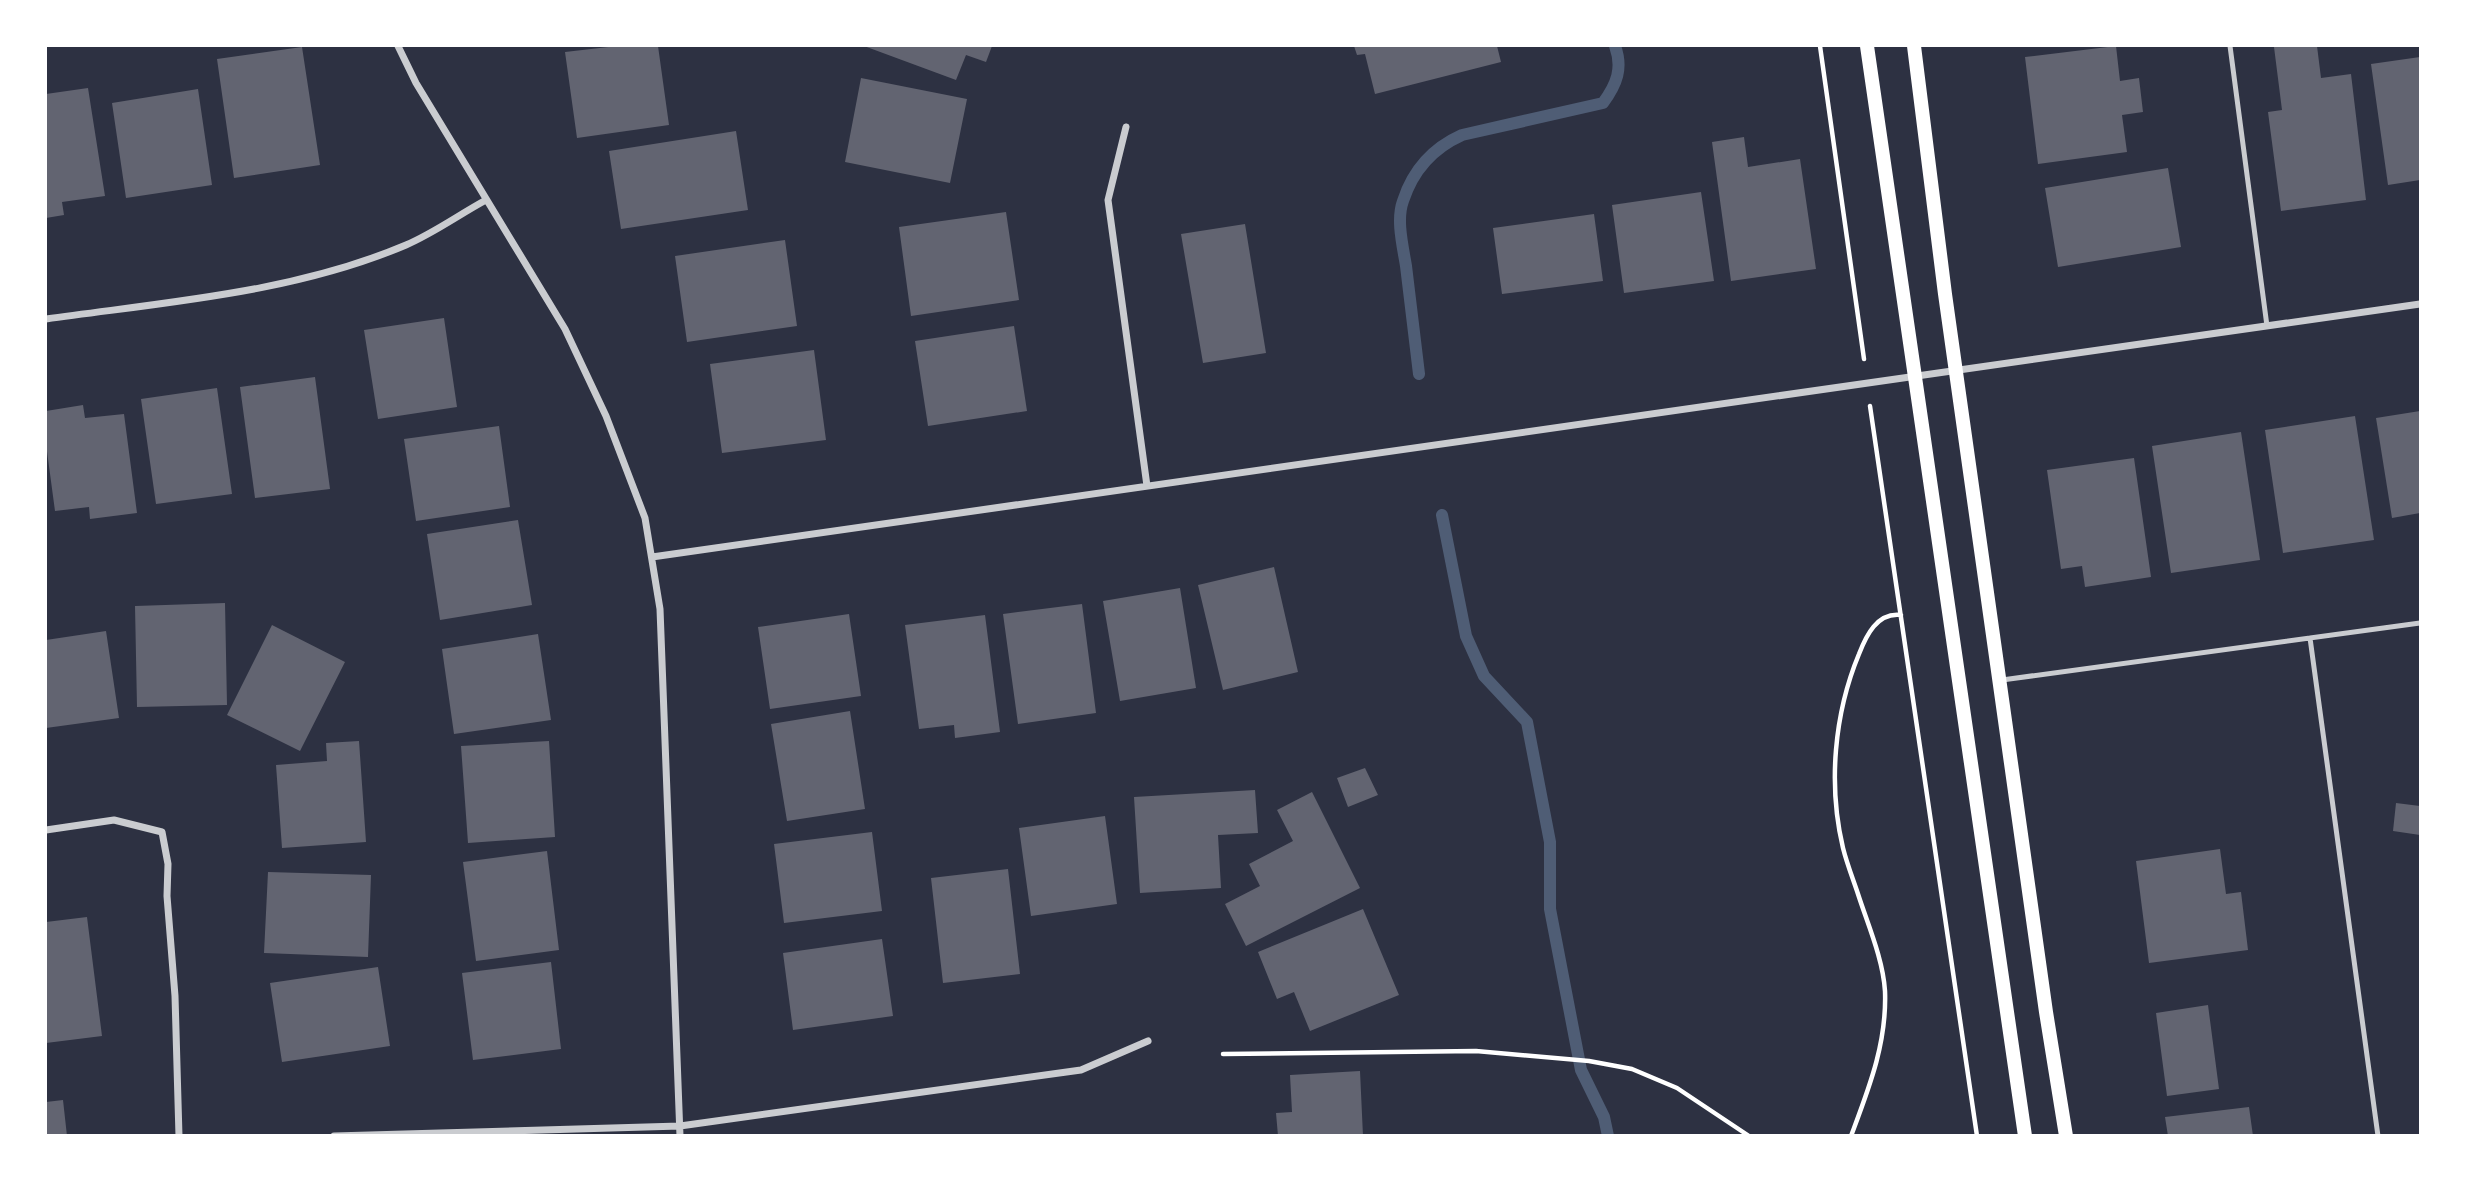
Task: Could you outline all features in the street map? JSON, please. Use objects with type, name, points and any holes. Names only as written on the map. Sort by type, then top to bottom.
[{"type":"main road","points":[[1867,46],[2025,1136]]},
{"type":"main road","points":[[1913,46],[1999,681],[2066,1136]]},
{"type":"street","points":[[398,46],[415,83],[565,329],[600,404],[645,518],[660,609],[680,1136]]},
{"type":"street","points":[[1126,127],[1108,200],[1147,486]]},
{"type":"street","points":[[46,319],[239,292],[322,274],[408,244],[486,200]]},
{"type":"street","points":[[652,557],[2420,304]]},
{"type":"street","points":[[46,830],[114,820],[162,832],[168,864],[167,896],[175,996],[179,1136]]},
{"type":"street","points":[[334,1136],[680,1126],[1082,1070],[1148,1041]]},
{"type":"lane","points":[[2230,46],[2267,326]]},
{"type":"lane","points":[[1999,681],[2420,623]]},
{"type":"lane","points":[[2310,638],[2378,1136]]},
{"type":"path","points":[[1819,46],[1860,334]]},
{"type":"path","points":[[1873,429],[1977,1136]]},
{"type":"path","points":[[1851,1136],[1877,1066],[1885,1009],[1885,987],[1843,850],[1836,806],[1836,755],[1846,685],[1867,633],[1880,620],[1893,614],[1901,615]]},
{"type":"path","points":[[1223,1054],[1476,1051],[1589,1061],[1632,1069],[1677,1088],[1749,1136]]},
{"type":"building","points":[[617,46],[658,46],[669,125],[577,138],[565,52]]},
{"type":"building","points":[[864,46],[992,46],[986,62],[966,55],[956,80]]},
{"type":"building","points":[[1354,46],[1497,46],[1501,62],[1375,94],[1365,54],[1357,55]]},
{"type":"building","points":[[2116,46],[2120,81],[2139,78],[2143,112],[2122,115],[2127,152],[2038,164],[2025,57]]},
{"type":"building","points":[[2317,46],[2321,78],[2351,74],[2366,200],[2281,211],[2268,112],[2282,110],[2274,47]]},
{"type":"building","points":[[302,47],[320,165],[234,178],[217,59]]},
{"type":"building","points":[[2420,57],[2420,180],[2388,185],[2371,64]]},
{"type":"building","points":[[861,78],[967,99],[950,183],[845,162]]},
{"type":"building","points":[[88,88],[105,196],[62,202],[64,215],[46,218],[46,94]]},
{"type":"building","points":[[198,89],[212,185],[126,198],[112,103]]},
{"type":"building","points":[[736,131],[748,210],[621,229],[609,151]]},
{"type":"building","points":[[1744,137],[1748,167],[1800,159],[1816,269],[1731,281],[1712,142]]},
{"type":"building","points":[[2168,168],[2181,247],[2058,267],[2045,188]]},
{"type":"building","points":[[1701,192],[1714,281],[1624,293],[1612,205]]},
{"type":"building","points":[[1006,212],[1019,300],[911,316],[899,227]]},
{"type":"building","points":[[1594,214],[1603,281],[1502,294],[1493,228]]},
{"type":"building","points":[[1245,224],[1266,353],[1203,363],[1181,234]]},
{"type":"building","points":[[785,240],[797,326],[687,342],[675,256]]},
{"type":"building","points":[[444,318],[457,407],[378,419],[364,330]]},
{"type":"building","points":[[1014,326],[1027,411],[928,426],[915,341]]},
{"type":"building","points":[[814,350],[826,440],[722,453],[710,364]]},
{"type":"building","points":[[315,377],[330,489],[255,498],[240,387]]},
{"type":"building","points":[[217,388],[232,494],[156,504],[141,399]]},
{"type":"building","points":[[83,405],[85,418],[124,414],[137,513],[90,519],[89,507],[55,511],[46,444],[46,411]]},
{"type":"building","points":[[2420,411],[2420,513],[2392,518],[2376,418]]},
{"type":"building","points":[[2355,416],[2374,540],[2283,553],[2265,430]]},
{"type":"building","points":[[499,426],[510,507],[416,521],[404,439]]},
{"type":"building","points":[[2241,432],[2260,560],[2171,573],[2152,446]]},
{"type":"building","points":[[2134,458],[2151,577],[2085,587],[2082,566],[2061,569],[2047,470]]},
{"type":"building","points":[[518,520],[532,605],[440,620],[427,534]]},
{"type":"building","points":[[1274,567],[1298,672],[1223,690],[1198,585]]},
{"type":"building","points":[[1180,588],[1196,688],[1120,701],[1103,601]]},
{"type":"building","points":[[225,603],[227,705],[137,707],[135,606]]},
{"type":"building","points":[[1082,604],[1096,713],[1018,724],[1003,614]]},
{"type":"building","points":[[849,614],[861,696],[770,709],[758,627]]},
{"type":"building","points":[[985,615],[1000,732],[955,738],[954,725],[919,729],[905,625]]},
{"type":"building","points":[[272,625],[345,662],[300,751],[227,715]]},
{"type":"building","points":[[106,631],[119,718],[46,728],[46,640]]},
{"type":"building","points":[[538,634],[551,720],[454,734],[442,649]]},
{"type":"building","points":[[850,711],[865,809],[787,821],[771,724]]},
{"type":"building","points":[[359,741],[366,842],[282,848],[276,765],[327,761],[326,743]]},
{"type":"building","points":[[549,741],[555,837],[468,843],[461,746]]},
{"type":"building","points":[[1365,768],[1378,795],[1348,807],[1337,778]]},
{"type":"building","points":[[1255,790],[1258,833],[1218,835],[1221,888],[1140,893],[1134,797]]},
{"type":"building","points":[[1312,792],[1360,888],[1246,946],[1225,904],[1260,886],[1249,864],[1293,841],[1277,810]]},
{"type":"building","points":[[2396,803],[2420,806],[2420,835],[2393,831]]},
{"type":"building","points":[[1105,816],[1117,904],[1031,916],[1019,828]]},
{"type":"building","points":[[872,832],[882,911],[784,923],[774,844]]},
{"type":"building","points":[[2220,849],[2226,894],[2241,892],[2248,950],[2149,963],[2136,861]]},
{"type":"building","points":[[547,851],[559,950],[476,961],[463,862]]},
{"type":"building","points":[[1008,869],[1020,974],[943,983],[931,878]]},
{"type":"building","points":[[268,872],[371,875],[368,957],[264,953]]},
{"type":"building","points":[[1363,909],[1399,995],[1310,1031],[1294,992],[1277,999],[1258,952]]},
{"type":"building","points":[[87,917],[102,1036],[46,1043],[46,922]]},
{"type":"building","points":[[882,939],[893,1016],[793,1030],[783,953]]},
{"type":"building","points":[[551,962],[561,1049],[473,1060],[462,973]]},
{"type":"building","points":[[378,967],[390,1046],[282,1062],[270,983]]},
{"type":"building","points":[[2208,1005],[2219,1089],[2167,1096],[2156,1013]]},
{"type":"building","points":[[1360,1071],[1363,1136],[1278,1136],[1276,1113],[1292,1112],[1290,1075]]},
{"type":"building","points":[[63,1100],[67,1136],[46,1136],[46,1102]]},
{"type":"building","points":[[2249,1107],[2253,1136],[2168,1136],[2165,1117]]},
{"type":"waterway","points":[[1419,374],[1400,225],[1401,208],[1412,179],[1433,153],[1462,135],[1603,103],[1617,76],[1615,46]]},
{"type":"waterway","points":[[1442,515],[1466,636],[1484,676],[1527,722],[1550,842],[1550,909],[1581,1070],[1604,1117],[1608,1136]]}]
